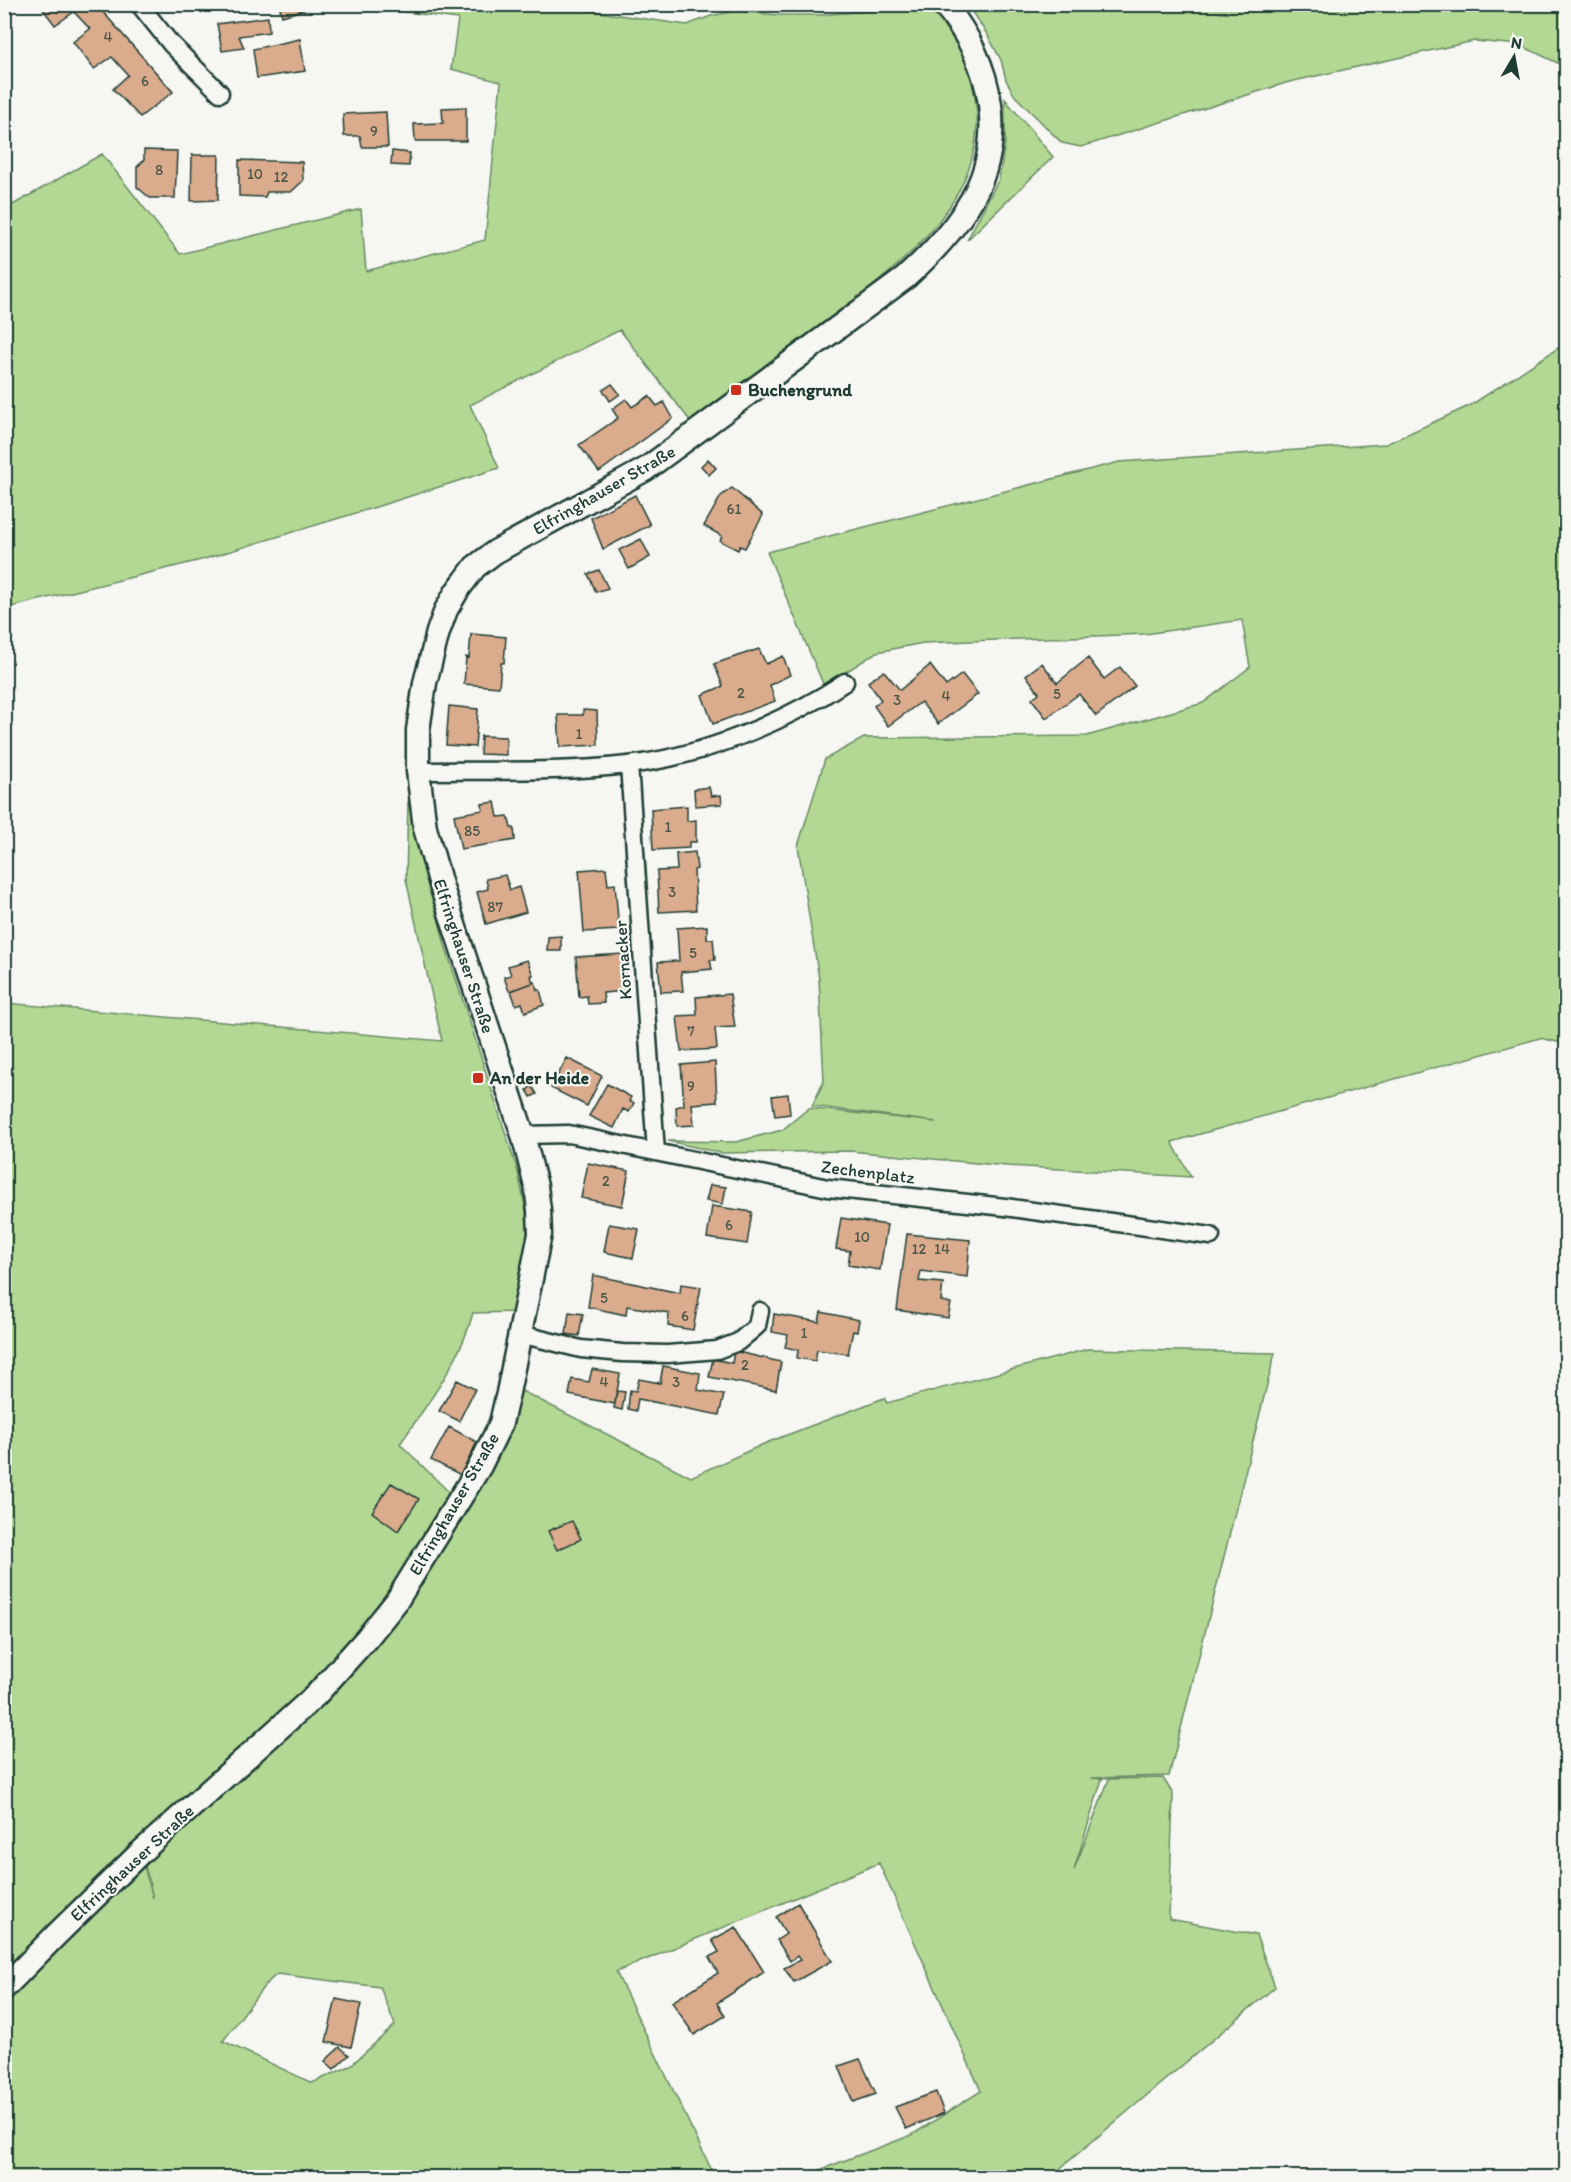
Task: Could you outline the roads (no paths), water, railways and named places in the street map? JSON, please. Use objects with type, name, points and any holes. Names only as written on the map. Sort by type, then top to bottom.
[{"type":"main road","name":"Elfringhauser Straße","points":[[4,1989],[141,1852],[316,1695],[389,1611],[491,1445],[501,1423],[540,1234],[536,1186],[523,1135],[441,885],[425,828],[418,771],[420,721],[425,683],[438,632],[446,610],[475,567],[495,552],[646,469],[696,434],[905,278],[923,262],[957,223],[968,207],[984,168],[992,131],[992,110],[989,91],[975,52],[965,33],[944,4]]},
{"type":"street","points":[[139,4],[171,44],[220,93]]},
{"type":"street","points":[[418,771],[543,770],[629,765],[703,749],[813,704],[845,682]]},
{"type":"street","name":"Kornacker","points":[[629,765],[656,1152]]},
{"type":"street","name":"Zechenplatz","points":[[523,1135],[569,1134],[828,1188],[1005,1207],[1212,1236]]},
{"type":"street","points":[[520,1334],[581,1349],[622,1353],[668,1354],[717,1350],[738,1342],[757,1326],[760,1311]]},
{"type":"place","name":"Buchengrund","points":[[736,390]]},
{"type":"place","name":"An der Heide","points":[[478,1078]]}]
